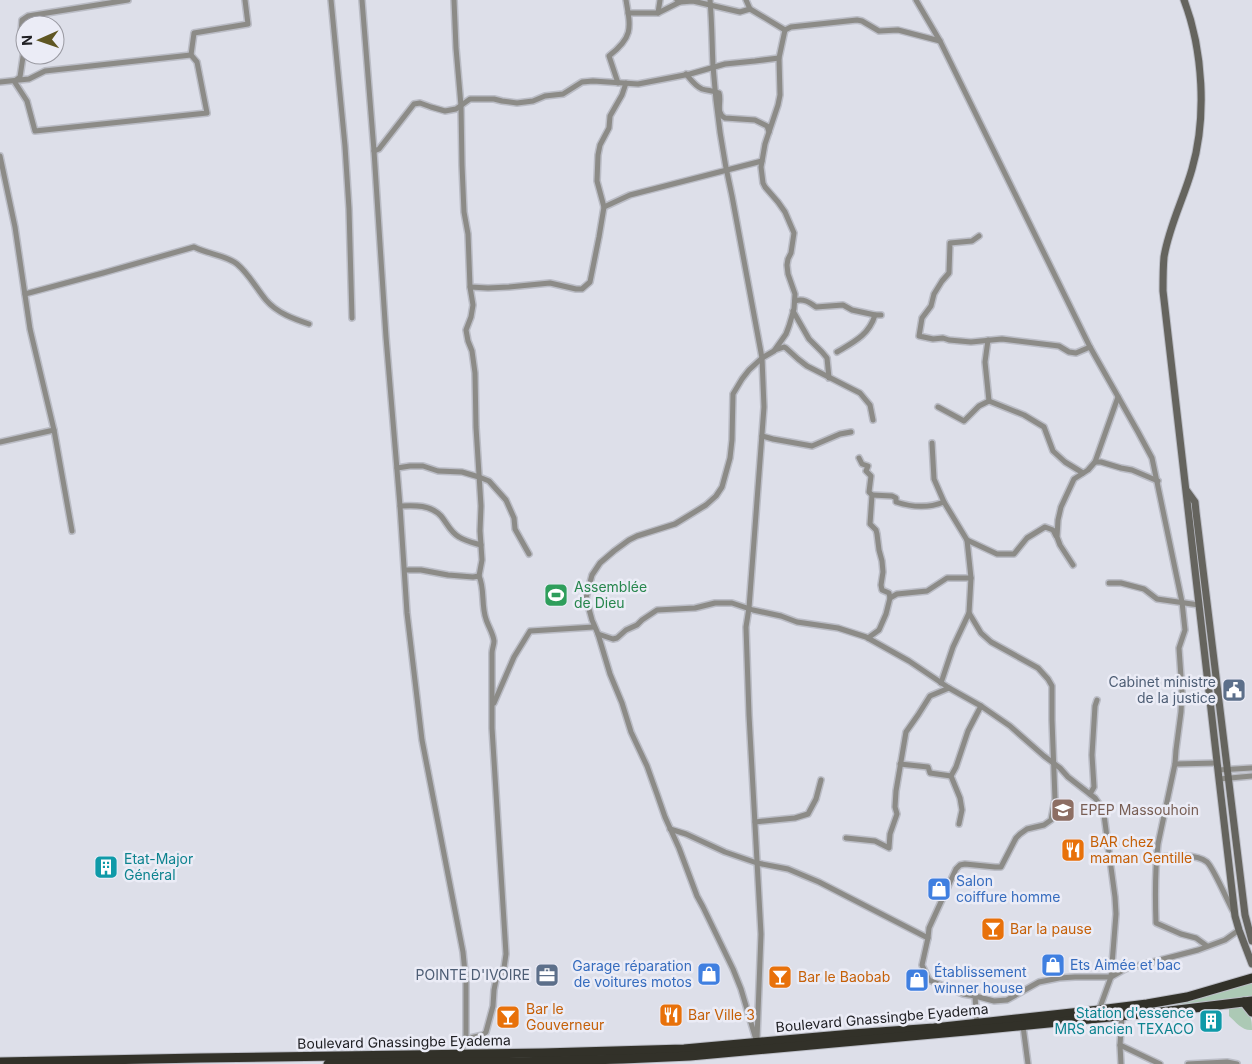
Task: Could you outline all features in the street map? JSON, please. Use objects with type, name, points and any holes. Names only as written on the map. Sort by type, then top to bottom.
[{"type":"highway","name":"Boulevard Gnassingbe Eyadema","points":[[977,1027],[1023,1026],[1122,1011],[1188,997],[1252,978]]},
{"type":"highway","name":"Boulevard Gnassingbe Eyadema","points":[[0,1062],[200,1058],[623,1059],[690,1056],[758,1047],[977,1027],[1099,1010],[1122,1011],[1248,1002]]},
{"type":"highway","points":[[1248,1002],[1252,1012]]},
{"type":"highway","name":"Boulevard Gnassingbe Eyadema","points":[[328,1064],[461,1060]]},
{"type":"main road","points":[[1184,0],[1190,19],[1200,72],[1202,98],[1199,132],[1192,169],[1164,256],[1165,311],[1236,916],[1238,930],[1249,950],[1252,964]]},
{"type":"main road","points":[[1186,490],[1194,502],[1196,512],[1211,626],[1227,778],[1245,915],[1252,941]]},
{"type":"street","points":[[14,81],[20,77],[24,50],[21,33],[22,20],[28,16],[128,0]]},
{"type":"street","points":[[14,81],[28,101],[35,131],[207,113],[197,62],[191,55],[194,33],[248,24],[245,0]]},
{"type":"street","points":[[331,0],[345,146],[352,318]]},
{"type":"street","points":[[362,0],[407,613],[422,740],[464,959],[466,1039],[462,1048],[461,1060]]},
{"type":"street","points":[[454,0],[461,106],[464,212],[468,234],[470,287],[473,306],[466,330],[472,350],[475,373],[482,560],[478,576],[482,582],[485,616],[494,642],[492,653],[492,728],[506,954],[504,968],[496,980],[493,1006],[486,1032],[483,1035],[466,1039]]},
{"type":"street","points":[[618,83],[609,56],[621,47],[629,33],[626,0]]},
{"type":"street","points":[[658,13],[660,0]]},
{"type":"street","points":[[746,0],[750,9],[756,14],[768,19],[784,30]]},
{"type":"street","points":[[916,0],[940,41],[1090,347],[1152,458],[1182,602],[1185,630],[1179,648],[1182,692],[1175,764],[1156,857],[1156,923],[1181,934],[1196,938],[1207,946]]},
{"type":"street","points":[[628,13],[658,13],[678,1],[710,2],[740,12],[750,9]]},
{"type":"street","points":[[710,2],[715,91],[726,170],[762,358],[764,407],[746,627],[761,934],[758,1047]]},
{"type":"street","points":[[784,30],[790,27],[857,20],[879,31],[898,30],[940,41]]},
{"type":"street","points":[[774,350],[786,334],[795,301],[795,294],[787,270],[794,233],[785,212],[764,187],[762,167],[764,150],[779,100],[779,58],[784,30]]},
{"type":"street","points":[[0,82],[28,79],[45,71],[191,55]]},
{"type":"street","points":[[374,151],[379,149],[414,104],[420,103],[445,111],[456,109],[470,99],[494,99],[517,103],[533,101],[545,96],[563,94],[582,82],[638,84],[725,64],[779,58]]},
{"type":"street","points":[[686,74],[700,88],[719,92],[719,108],[722,116],[725,118],[755,120],[767,126],[769,133]]},
{"type":"street","points":[[470,287],[509,287],[550,283],[576,290],[582,289],[590,282],[604,207],[597,181],[598,155],[600,145],[609,128],[610,116],[626,84]]},
{"type":"street","points":[[0,156],[14,227],[30,329],[54,430],[72,531]]},
{"type":"street","points":[[604,207],[630,195],[762,161]]},
{"type":"street","points":[[979,236],[972,241],[950,242],[948,273],[934,294],[931,306],[922,318],[919,336],[970,342],[1002,339],[1059,346],[1069,352],[1076,352],[1090,347]]},
{"type":"street","points":[[25,294],[194,247],[236,263],[252,279],[267,301],[282,314],[309,324]]},
{"type":"street","points":[[795,301],[800,299],[816,307],[843,306],[852,310],[882,316]]},
{"type":"street","points":[[793,311],[809,339],[826,358],[829,378]]},
{"type":"street","points":[[837,352],[865,334],[872,324],[875,315]]},
{"type":"street","points":[[988,340],[985,362],[988,401]]},
{"type":"street","points":[[758,1047],[741,989],[733,969],[696,896],[682,855],[631,732],[594,627],[586,598],[592,575],[600,563],[629,540],[647,532],[680,522],[710,502],[722,487],[730,458],[733,394],[742,379],[762,358],[774,350],[786,348],[800,361],[860,394],[870,405],[873,420]]},
{"type":"street","points":[[1057,537],[1061,507],[1074,479],[1095,462],[1118,397]]},
{"type":"street","points":[[938,407],[964,421],[979,406],[988,401]]},
{"type":"street","points":[[988,401],[1024,415],[1044,426],[1053,451],[1065,462],[1083,473]]},
{"type":"street","points":[[0,442],[54,430]]},
{"type":"street","points":[[762,436],[812,446],[840,434],[851,432]]},
{"type":"street","points":[[932,443],[934,479],[944,502],[967,540],[971,578],[969,613],[953,647],[941,682]]},
{"type":"street","points":[[859,458],[862,464],[868,466],[866,471],[871,476],[868,492],[872,495],[892,496],[896,498],[896,502],[918,506],[931,506],[944,502]]},
{"type":"street","points":[[1095,462],[1132,470],[1158,481]]},
{"type":"street","points":[[397,468],[423,466],[438,471],[462,472],[489,481],[506,500],[514,518],[515,530],[530,554]]},
{"type":"street","points":[[868,638],[879,630],[890,598],[889,593],[882,590],[880,585],[883,572],[882,561],[876,530],[870,524],[872,495]]},
{"type":"street","points":[[400,506],[414,505],[432,509],[441,516],[460,538],[481,545]]},
{"type":"street","points":[[967,540],[997,554],[1014,554],[1027,538],[1045,527],[1053,530],[1073,565]]},
{"type":"street","points":[[405,570],[478,576]]},
{"type":"street","points":[[890,598],[897,594],[927,591],[947,578],[971,578]]},
{"type":"street","points":[[1109,583],[1126,584],[1144,589],[1157,599],[1199,605]]},
{"type":"street","points":[[598,634],[613,639],[616,638],[657,610],[695,608],[715,603],[732,604],[781,616],[797,622],[846,630],[868,638],[981,706],[1010,726],[1095,798],[1102,808],[1116,914],[1111,977],[1099,1010]]},
{"type":"street","points":[[969,613],[981,633],[991,642],[1038,668],[1048,678],[1052,686],[1055,799],[1051,820],[1044,825],[1027,829],[1020,834],[1001,866],[965,864],[960,865],[956,869],[929,928],[922,965],[930,980],[963,994],[994,1001],[1007,1000],[1038,982],[1059,978],[1111,977],[1125,969],[1198,950],[1225,940],[1238,930]]},
{"type":"street","points":[[493,706],[514,657],[530,630],[594,627]]},
{"type":"street","points":[[846,838],[875,842],[889,848],[890,834],[897,814],[895,807],[896,791],[906,732],[930,696],[949,688]]},
{"type":"street","points":[[1090,794],[1094,787],[1092,755],[1097,700]]},
{"type":"street","points":[[951,776],[968,731],[981,706]]},
{"type":"street","points":[[900,764],[928,767],[930,773],[951,776]]},
{"type":"street","points":[[1175,764],[1217,766],[1226,770],[1252,768]]},
{"type":"street","points":[[951,776],[960,798],[962,810],[959,824]]},
{"type":"street","points":[[1219,779],[1252,776]]},
{"type":"street","points":[[755,822],[795,818],[808,814],[816,799],[821,780]]},
{"type":"street","points":[[670,829],[686,834],[725,852],[757,863],[788,869],[819,882],[928,938]]},
{"type":"street","points":[[1156,857],[1187,856],[1207,862],[1236,916]]},
{"type":"street","points":[[975,996],[977,1027]]},
{"type":"street","points":[[1121,1064],[1122,1011]]},
{"type":"street","points":[[1023,1026],[1028,1064]]},
{"type":"street","points":[[1120,1045],[1160,1064]]},
{"type":"street","points":[[1188,1064],[1227,1062],[1237,1064]]},
{"type":"green space","points":[[1252,979],[1252,999],[1177,1006],[1177,1004],[1192,1001]]},
{"type":"green space","points":[[1242,1007],[1250,1017],[1252,1030],[1242,1028],[1229,1016],[1229,1009]]},
{"type":"place","name":"Assemblée de Dieu","points":[[556,595]]},
{"type":"place","name":"Cabinet ministre de la justice","points":[[1234,690]]},
{"type":"place","name":"EPEP Massouhoin","points":[[1063,810]]},
{"type":"place","name":"BAR chez maman Gentille","points":[[1073,850]]},
{"type":"place","name":"Etat-Major Général","points":[[106,867]]},
{"type":"place","name":"Salon coiffure homme","points":[[939,889]]},
{"type":"place","name":"Bar la pause","points":[[993,929]]},
{"type":"place","name":"Ets Aimée et bac","points":[[1053,965]]},
{"type":"place","name":"Garage réparation de voitures motos","points":[[709,974]]},
{"type":"place","name":"POINTE D'IVOIRE","points":[[547,975]]},
{"type":"place","name":"Bar le Baobab","points":[[780,977]]},
{"type":"place","name":"Établissement winner house","points":[[917,980]]},
{"type":"place","name":"Bar Ville 3","points":[[671,1015]]},
{"type":"place","name":"Bar le Gouverneur","points":[[508,1017]]},
{"type":"place","name":"Station d'essence MRS ancien TEXACO","points":[[1211,1021]]}]
